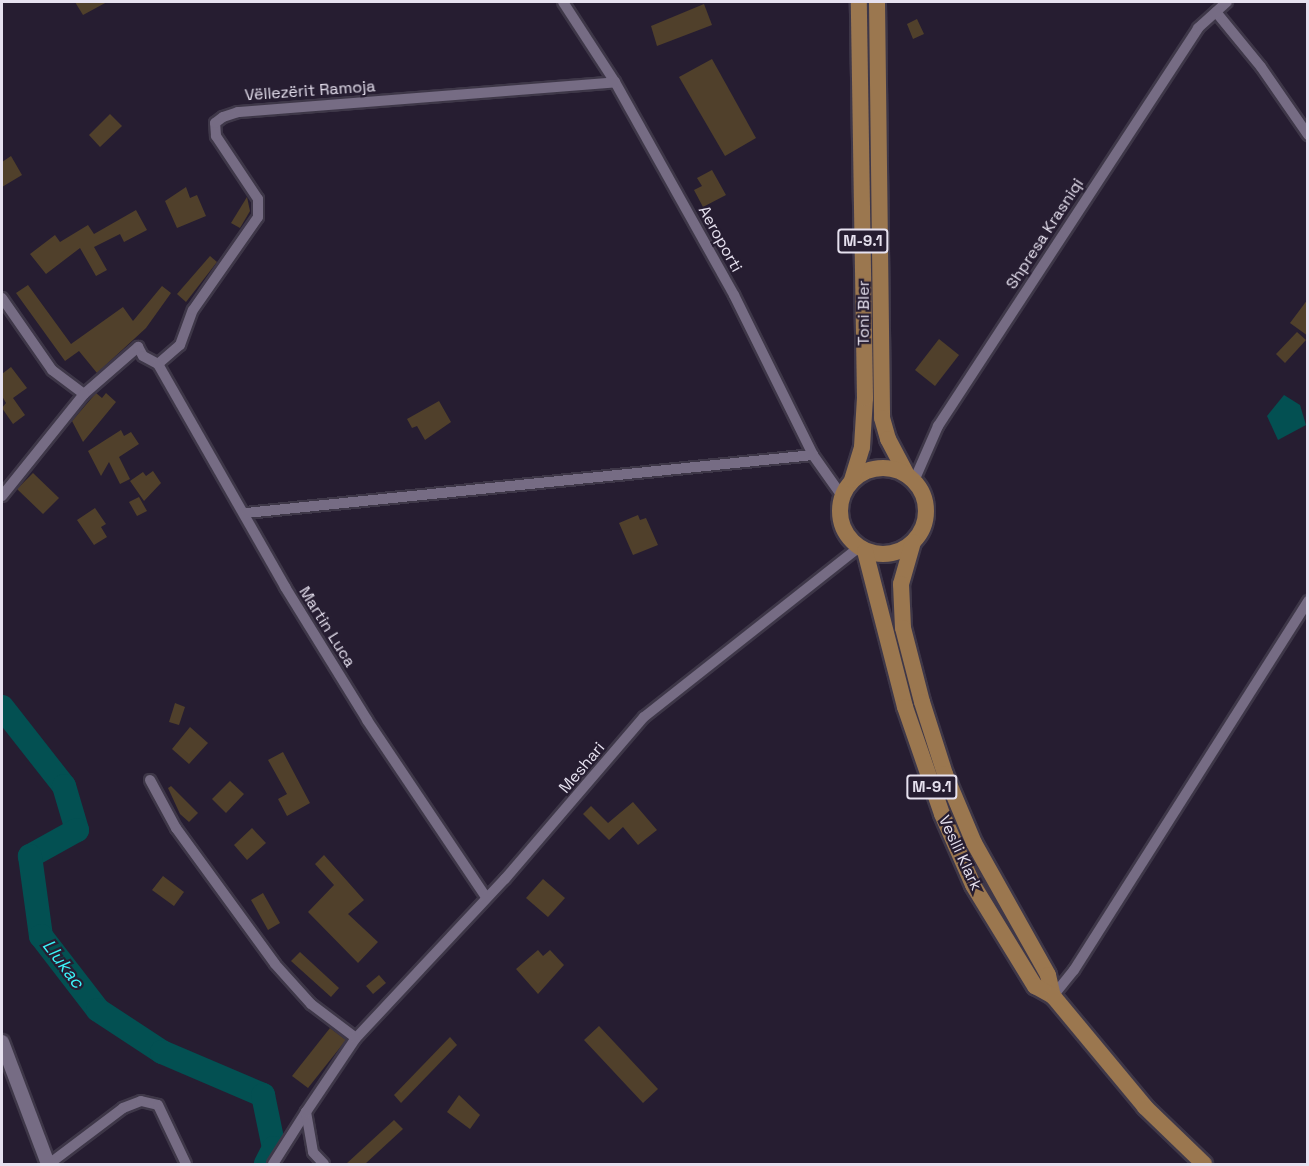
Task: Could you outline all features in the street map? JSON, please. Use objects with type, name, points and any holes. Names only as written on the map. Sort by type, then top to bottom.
[{"type":"main road","name":"Toni Bler","points":[[852,480],[862,447],[865,398],[859,2]]},
{"type":"main road","name":"Toni Bler","points":[[877,2],[882,418],[888,439],[910,478]]},
{"type":"main road","points":[[852,480],[879,468],[910,478]]},
{"type":"main road","name":"M-9.1","points":[[910,478],[926,507],[924,526],[913,542]]},
{"type":"main road","name":"M-9.1","points":[[852,480],[842,496],[841,525],[862,549]]},
{"type":"main road","points":[[862,549],[886,554],[913,542]]},
{"type":"main road","name":"Veslli Klark","points":[[913,542],[901,585],[903,628],[922,702],[974,843],[1047,975],[1053,996]]},
{"type":"main road","name":"Veslli Klark","points":[[862,549],[905,707],[956,849],[993,920],[1035,986],[1053,996],[1145,1107],[1204,1164]]},
{"type":"street","name":"Aeroporti","points":[[563,2],[615,82],[734,295],[813,455],[842,496]]},
{"type":"street","name":"Shpresa Krasniqi","points":[[910,478],[944,416],[1198,28],[1227,2]]},
{"type":"street","points":[[1216,12],[1261,67],[1308,135]]},
{"type":"street","name":"Vëllezërit Ramoja","points":[[158,364],[180,345],[193,310],[258,217],[258,199],[216,136],[215,123],[223,117],[238,112],[615,82]]},
{"type":"street","points":[[2,298],[52,370],[84,394]]},
{"type":"street","points":[[2,496],[84,394],[138,347],[143,356],[158,364]]},
{"type":"street","name":"Martin Luca","points":[[158,364],[246,513],[285,587],[361,711],[486,897]]},
{"type":"street","points":[[246,513],[813,455]]},
{"type":"street","name":"Meshari","points":[[273,1164],[356,1038],[594,779],[644,717],[862,549]]},
{"type":"street","points":[[1053,996],[1074,970],[1308,601]]},
{"type":"street","points":[[150,780],[176,828],[275,964],[311,1004],[356,1038]]},
{"type":"street","points":[[2,1042],[49,1164],[123,1108],[141,1101],[158,1104],[186,1164]]},
{"type":"street","points":[[306,1112],[313,1152],[324,1164]]},
{"type":"shaded area","points":[[1284,395],[1300,405],[1306,425],[1278,440],[1267,416]]},
{"type":"building","points":[[75,2],[107,2],[83,15]]},
{"type":"building","points":[[704,4],[712,25],[657,46],[651,26]]},
{"type":"building","points":[[917,19],[924,34],[913,39],[907,24]]},
{"type":"building","points":[[712,59],[756,138],[725,156],[679,77]]},
{"type":"building","points":[[110,114],[122,126],[100,147],[89,135]]},
{"type":"building","points":[[11,156],[22,175],[2,187],[2,162]]},
{"type":"building","points":[[712,170],[726,195],[703,207],[694,190],[702,186],[697,178]]},
{"type":"building","points":[[186,187],[190,198],[197,195],[206,216],[177,228],[165,201]]},
{"type":"building","points":[[247,197],[250,211],[240,228],[231,223]]},
{"type":"building","points":[[136,210],[147,230],[124,242],[120,234],[94,247],[107,270],[96,276],[80,248],[46,274],[30,254],[55,235],[60,242],[88,225],[94,234]]},
{"type":"building","points":[[210,256],[217,262],[186,302],[177,294]]},
{"type":"building","points":[[28,285],[71,344],[123,307],[133,321],[162,286],[171,293],[146,328],[97,373],[79,351],[65,361],[16,293]]},
{"type":"building","points":[[1308,299],[1308,336],[1290,323]]},
{"type":"building","points":[[1297,332],[1306,340],[1285,363],[1276,354]]},
{"type":"building","points":[[939,339],[959,355],[935,386],[915,370]]},
{"type":"building","points":[[11,367],[27,388],[13,398],[25,415],[13,424],[2,408],[6,403],[2,396],[2,374]]},
{"type":"building","points":[[96,393],[102,398],[106,393],[116,402],[83,442],[72,421]]},
{"type":"building","points":[[439,401],[451,422],[425,440],[417,426],[412,428],[407,419]]},
{"type":"building","points":[[121,430],[124,436],[131,432],[139,444],[119,457],[130,479],[120,484],[109,462],[101,476],[88,451]]},
{"type":"building","points":[[153,471],[161,483],[144,501],[130,481],[143,472],[146,476]]},
{"type":"building","points":[[33,473],[59,498],[43,514],[17,489]]},
{"type":"building","points":[[139,497],[147,511],[137,516],[129,502]]},
{"type":"building","points":[[95,508],[106,524],[101,527],[107,537],[94,545],[77,520]]},
{"type":"building","points":[[638,515],[640,520],[646,518],[658,545],[633,555],[619,523]]},
{"type":"building","points":[[175,703],[185,707],[179,725],[169,722]]},
{"type":"building","points":[[190,727],[208,743],[189,764],[172,749]]},
{"type":"building","points":[[283,752],[310,803],[287,816],[278,799],[287,794],[268,760]]},
{"type":"building","points":[[230,781],[244,794],[226,813],[212,799]]},
{"type":"building","points":[[171,786],[198,813],[189,822],[180,814],[168,788]]},
{"type":"building","points":[[633,802],[657,830],[638,845],[623,827],[609,840],[583,814],[591,806],[608,823]]},
{"type":"building","points":[[252,828],[266,843],[247,860],[234,845]]},
{"type":"building","points":[[324,855],[364,900],[348,914],[378,942],[358,963],[308,912],[334,885],[315,864]]},
{"type":"building","points":[[163,876],[184,892],[174,906],[152,890]]},
{"type":"building","points":[[543,879],[565,898],[548,917],[526,898]]},
{"type":"building","points":[[263,893],[280,923],[268,930],[251,900]]},
{"type":"building","points":[[538,950],[543,956],[550,950],[564,965],[538,994],[516,969]]},
{"type":"building","points":[[300,952],[339,988],[331,997],[291,961]]},
{"type":"building","points":[[379,975],[386,983],[373,994],[366,986]]},
{"type":"building","points":[[599,1026],[658,1089],[643,1103],[584,1040]]},
{"type":"building","points":[[330,1028],[346,1040],[308,1088],[292,1076]]},
{"type":"building","points":[[450,1037],[457,1045],[401,1103],[394,1095]]},
{"type":"building","points":[[459,1095],[480,1115],[470,1129],[447,1112]]},
{"type":"building","points":[[394,1120],[403,1129],[365,1164],[346,1164]]},
{"type":"waterway","name":"Llukac","points":[[2,707],[64,786],[77,830],[30,856],[41,936],[98,1010],[162,1052],[263,1095],[274,1148],[266,1164]]}]
